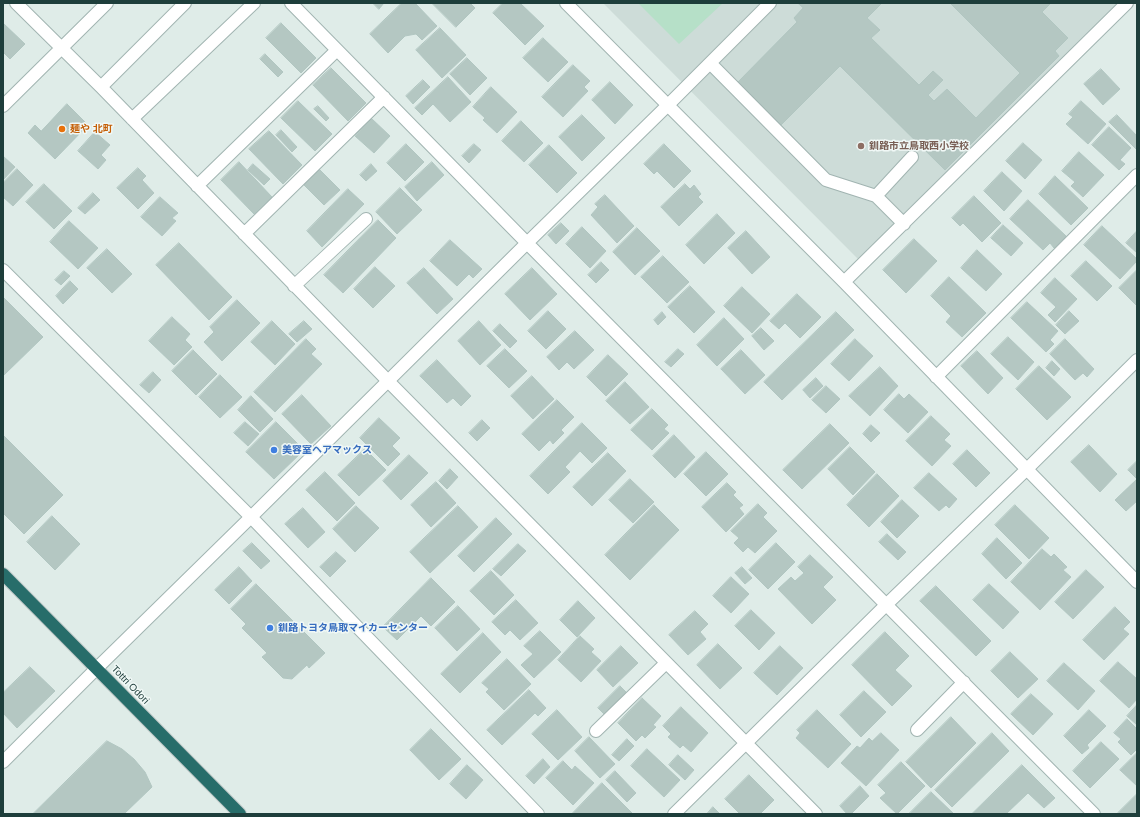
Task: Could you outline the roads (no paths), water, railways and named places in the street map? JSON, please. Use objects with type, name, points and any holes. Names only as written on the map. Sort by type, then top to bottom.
[{"type":"highway","name":"Tottri Odori","points":[[3,574],[240,814]]},
{"type":"street","points":[[16,3],[62,47],[294,286],[816,814]]},
{"type":"street","points":[[3,106],[107,3]]},
{"type":"street","points":[[101,87],[185,3]]},
{"type":"street","points":[[132,119],[254,3]]},
{"type":"street","points":[[291,3],[1094,814]]},
{"type":"street","points":[[566,3],[844,282],[1137,582]]},
{"type":"street","points":[[3,762],[770,3]]},
{"type":"street","points":[[844,282],[1127,3]]},
{"type":"street","points":[[197,186],[337,50]]},
{"type":"street","points":[[710,63],[826,180],[876,196],[904,224]]},
{"type":"street","points":[[244,234],[384,98]]},
{"type":"street","points":[[876,196],[912,157]]},
{"type":"street","points":[[936,377],[1137,175]]},
{"type":"street","points":[[294,286],[366,219]]},
{"type":"street","points":[[3,270],[251,517],[538,814]]},
{"type":"street","points":[[674,814],[886,604],[1026,470],[1137,360]]},
{"type":"street","points":[[596,731],[666,663]]},
{"type":"street","points":[[917,730],[964,682]]},
{"type":"place","name":"麺や 北町","points":[[62,129]]},
{"type":"place","name":"釧路市立鳥取西小学校","points":[[861,146]]},
{"type":"place","name":"美容室ヘアマックス","points":[[274,450]]},
{"type":"place","name":"釧路トヨタ鳥取マイカーセンター","points":[[270,628]]}]
